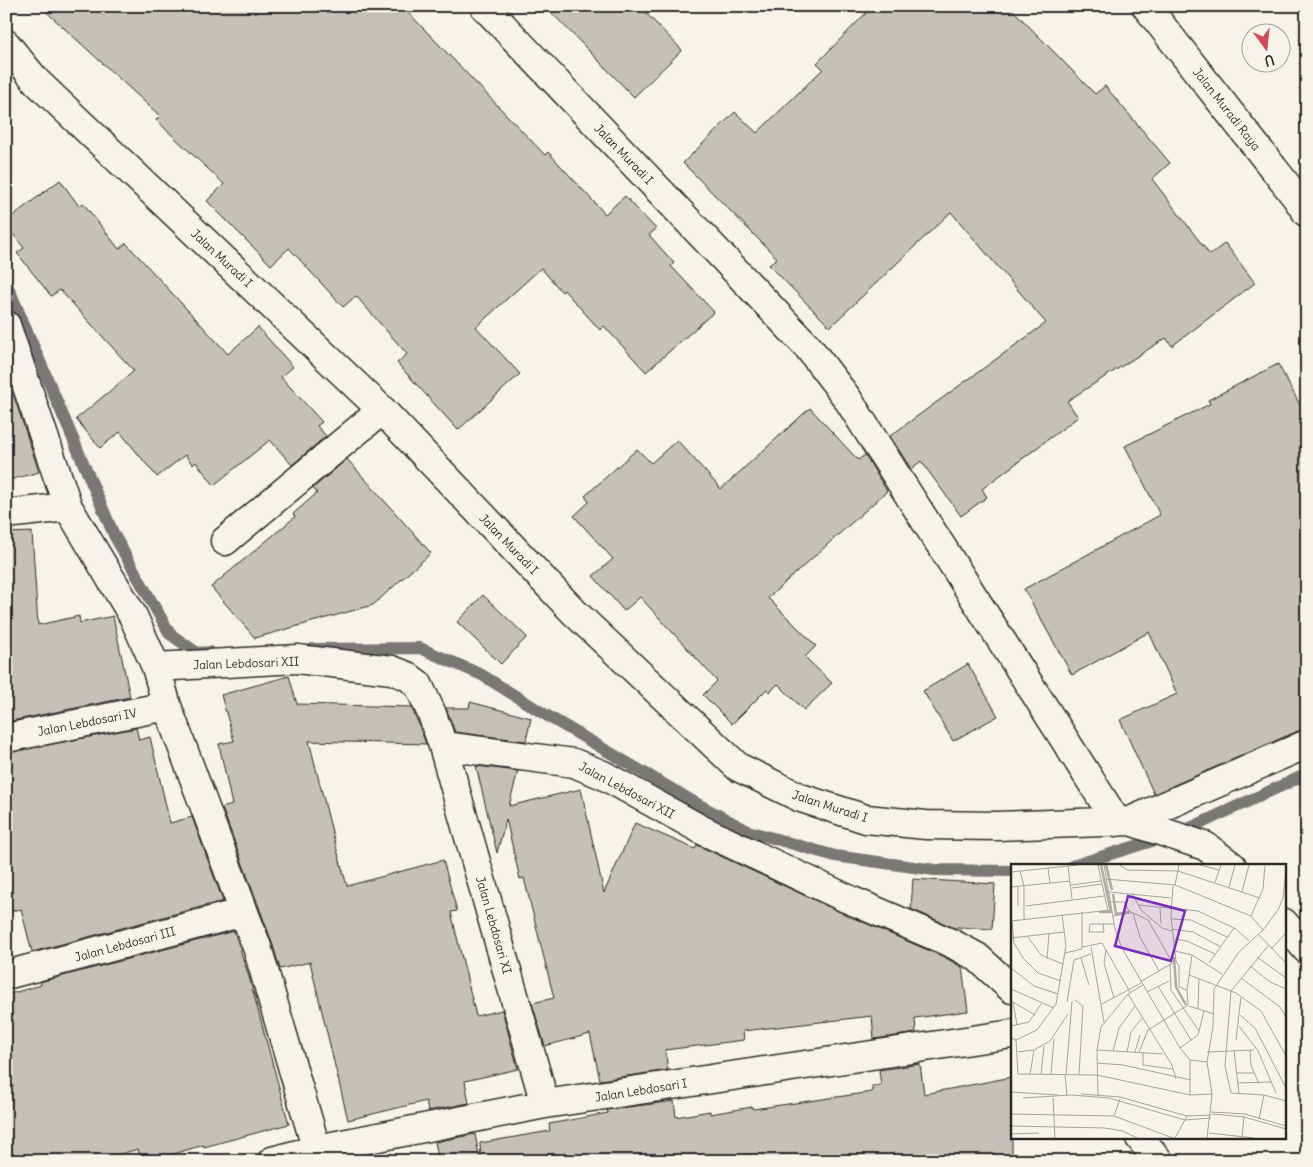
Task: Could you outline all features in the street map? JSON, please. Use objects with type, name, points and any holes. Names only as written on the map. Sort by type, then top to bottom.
[{"type":"street","name":"Jalan Muradi I","points":[[484,6],[808,347],[847,398],[1123,822]]},
{"type":"street","name":"Jalan Muradi Raya","points":[[1146,6],[1307,213]]},
{"type":"street","name":"Jalan Muradi I","points":[[6,44],[36,82],[382,410],[574,612],[738,767],[801,798],[866,819],[935,826],[1123,822]]},
{"type":"street","points":[[6,325],[68,507],[133,616],[156,667],[167,706],[257,947],[318,1155]]},
{"type":"street","points":[[225,541],[382,410]]},
{"type":"street","points":[[6,514],[68,507]]},
{"type":"street","name":"Jalan Lebdosari XII","points":[[156,667],[297,659],[392,670],[407,676],[418,684],[432,714],[443,746],[574,762],[603,775],[711,834],[848,899],[951,943],[977,957],[1011,988]]},
{"type":"street","name":"Jalan Lebdosari IV","points":[[6,738],[167,706]]},
{"type":"street","points":[[1123,822],[1307,744]]},
{"type":"street","name":"Jalan Lebdosari XI","points":[[443,746],[546,1104]]},
{"type":"street","points":[[1123,822],[1165,832],[1205,846],[1229,864]]},
{"type":"street","name":"Jalan Lebdosari III","points":[[6,975],[244,912]]},
{"type":"street","points":[[1286,925],[1307,950]]},
{"type":"street","name":"Jalan Lebdosari I","points":[[272,1161],[318,1155],[546,1104],[1011,1034]]},
{"type":"street","points":[[1142,1140],[1159,1161]]},
{"type":"building","points":[[40,6],[402,6],[545,155],[548,152],[605,214],[625,196],[656,229],[649,235],[674,263],[671,266],[714,312],[646,372],[604,326],[600,330],[541,268],[476,327],[520,374],[458,430],[397,363],[407,354],[356,296],[343,307],[289,248],[271,265],[207,201],[224,184],[156,120],[160,116]]},
{"type":"building","points":[[545,6],[639,6],[682,50],[634,97]]},
{"type":"building","points":[[873,6],[1009,6],[1095,94],[1105,86],[1170,163],[1152,179],[1210,255],[1225,243],[1255,283],[1172,346],[1166,338],[1067,401],[1078,417],[982,489],[987,497],[961,516],[921,461],[911,469],[890,436],[1046,323],[951,212],[830,327],[769,265],[777,258],[683,163],[735,112],[757,133],[823,69],[817,63]]},
{"type":"building","points":[[60,180],[79,206],[83,203],[119,249],[126,243],[228,354],[258,327],[293,367],[281,377],[322,422],[317,426],[326,436],[292,465],[270,440],[214,485],[196,462],[193,465],[185,455],[157,477],[120,432],[100,448],[76,419],[134,371],[60,290],[51,296],[17,253],[24,248],[6,225],[6,221]]},
{"type":"building","points":[[1278,364],[1307,418],[1307,727],[1154,794],[1120,720],[1177,694],[1149,632],[1072,675],[1024,589],[1160,515],[1125,446],[1210,404],[1208,400]]},
{"type":"building","points":[[6,381],[9,381],[39,472],[6,481]]},
{"type":"building","points":[[810,408],[858,460],[865,455],[887,491],[768,598],[816,646],[805,657],[832,683],[804,710],[778,684],[770,692],[767,689],[732,724],[703,695],[717,681],[640,597],[624,611],[593,576],[613,559],[574,516],[589,502],[585,496],[637,449],[651,463],[677,440],[721,489]]},
{"type":"building","points":[[347,459],[431,553],[373,605],[255,638],[211,587],[295,517],[293,514],[317,493],[313,488]]},
{"type":"building","points":[[32,532],[38,625],[79,616],[80,623],[113,616],[130,697],[6,722],[6,533]]},
{"type":"building","points":[[483,595],[527,637],[501,664],[457,622]]},
{"type":"building","points":[[968,664],[998,716],[953,741],[923,691]]},
{"type":"building","points":[[289,676],[297,704],[411,707],[417,720],[426,744],[309,741],[347,886],[443,860],[457,911],[451,912],[476,1016],[502,1010],[518,1069],[465,1081],[469,1103],[428,1111],[426,1101],[348,1120],[310,962],[280,969],[272,942],[222,808],[232,805],[219,744],[234,741],[221,695]]},
{"type":"building","points":[[470,702],[531,718],[526,741],[455,732],[446,708],[469,708]]},
{"type":"building","points":[[136,728],[139,740],[150,737],[170,823],[192,817],[223,901],[32,952],[21,909],[6,912],[6,753]]},
{"type":"building","points":[[476,766],[518,771],[509,806],[581,789],[604,893],[635,823],[695,849],[697,845],[842,913],[944,957],[962,967],[968,1011],[915,1018],[916,1033],[874,1039],[872,1016],[743,1031],[744,1040],[665,1050],[668,1070],[600,1080],[590,1034],[545,1046],[532,1003],[554,998],[524,878],[520,879],[506,819],[497,853]]},
{"type":"building","points":[[913,879],[995,884],[992,929],[957,927],[957,929],[911,909]]},
{"type":"building","points":[[234,931],[249,977],[289,1124],[148,1161],[141,1161],[138,1149],[96,1161],[6,1161],[6,995],[41,985],[40,982]]},
{"type":"building","points":[[920,1064],[924,1094],[1011,1077],[1012,1161],[481,1161],[480,1143],[550,1131],[549,1124],[608,1113],[607,1110],[674,1101],[676,1117],[710,1111],[710,1114],[752,1107],[753,1109],[872,1092],[872,1086],[881,1085],[879,1070]]},
{"type":"building","points":[[475,1134],[480,1161],[439,1161],[435,1142]]},
{"type":"waterway","points":[[6,282],[114,535],[170,634],[197,653],[210,652]]},
{"type":"waterway","points":[[313,649],[420,648],[482,675],[692,801],[748,831],[835,856],[935,870],[1011,871]]},
{"type":"waterway","points":[[1078,864],[1184,831],[1307,774]]}]
